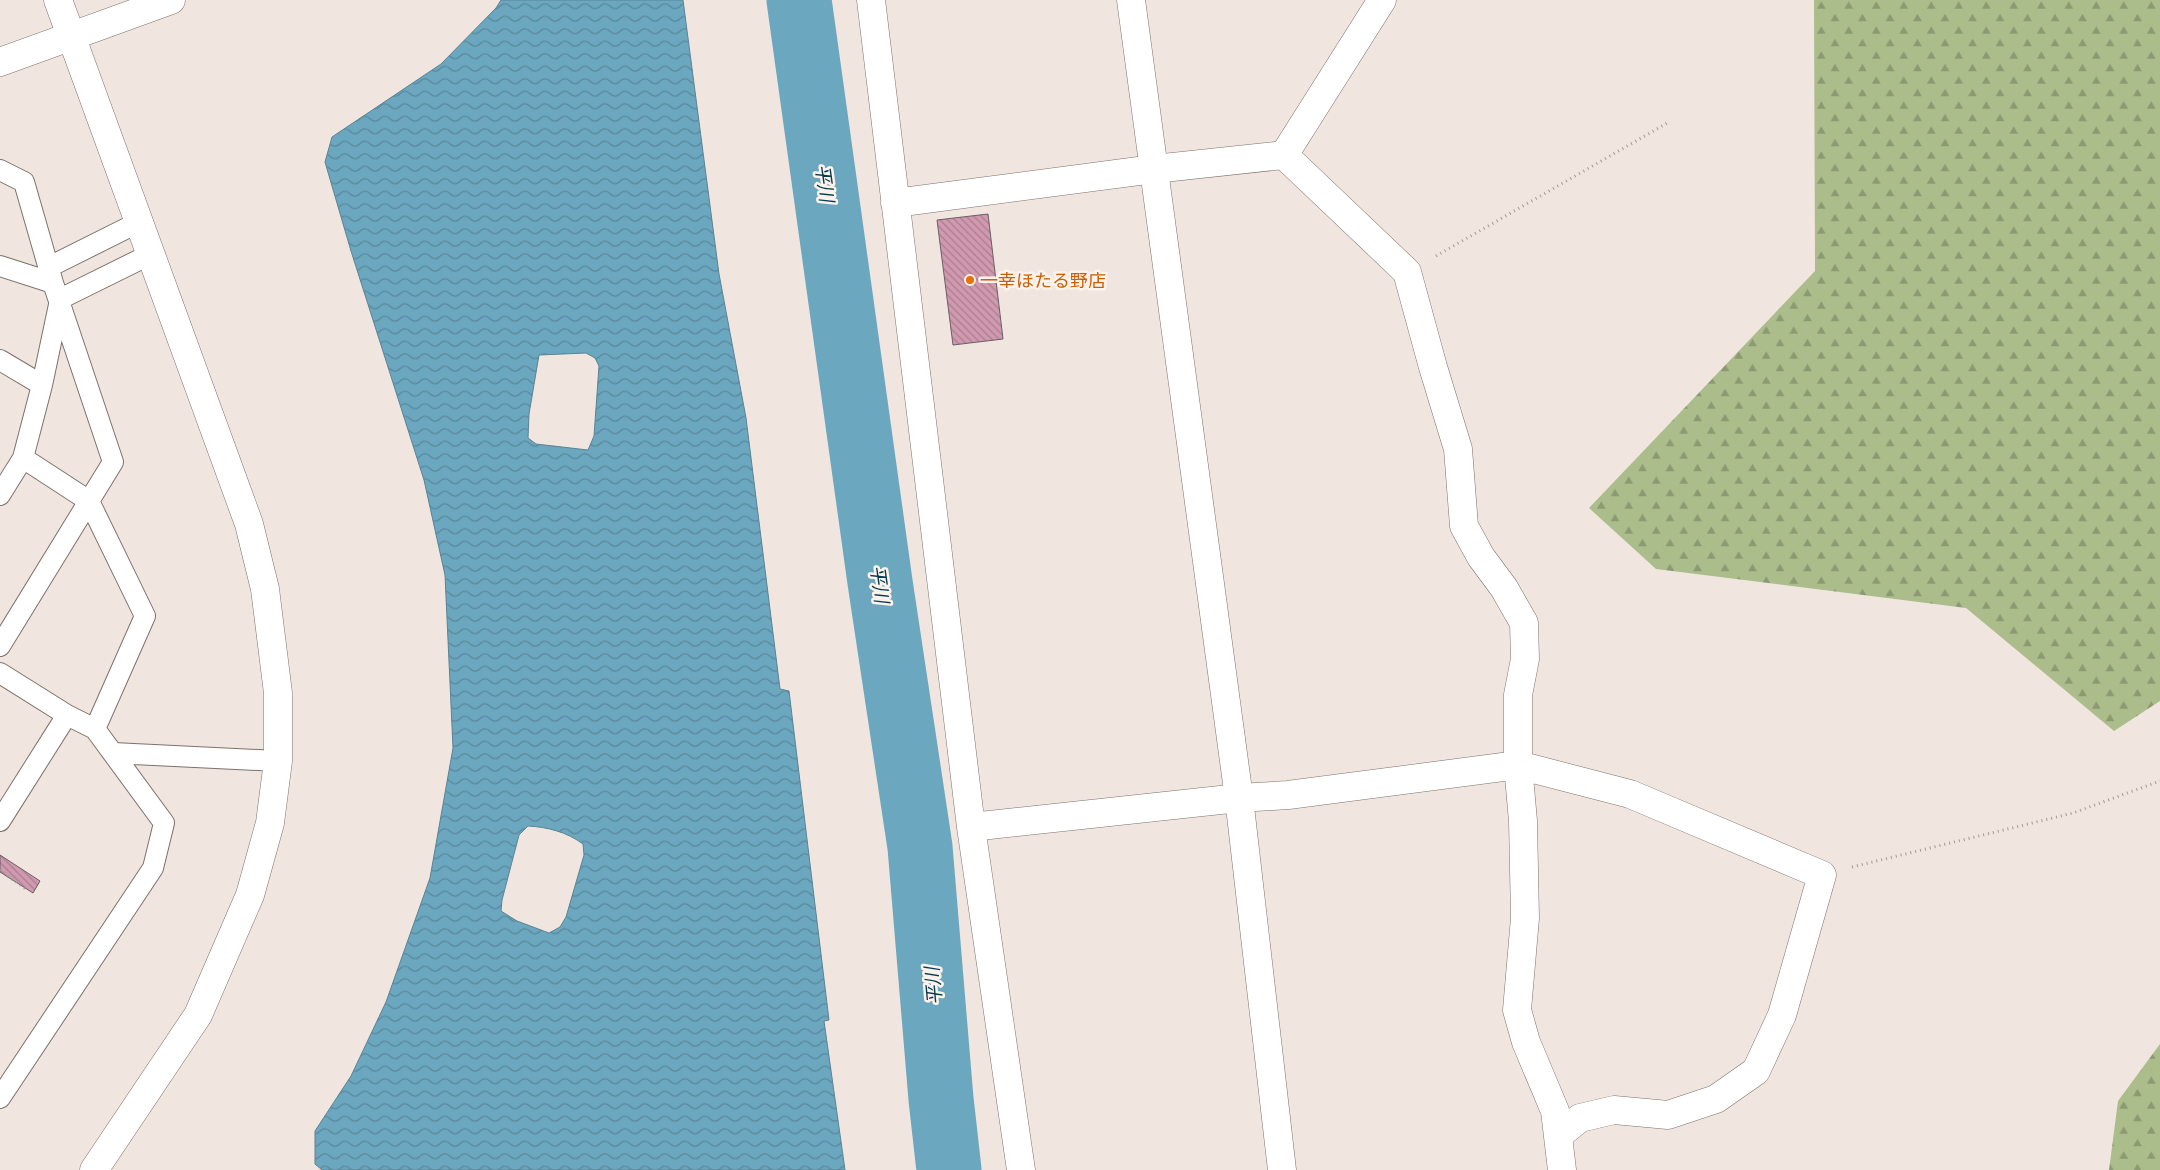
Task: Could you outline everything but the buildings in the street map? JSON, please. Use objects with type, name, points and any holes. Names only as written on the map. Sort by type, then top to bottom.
[{"type":"street","points":[[58,0],[249,524],[266,589],[278,693],[278,761],[270,823],[250,895],[198,1014],[95,1170]]},
{"type":"street","points":[[0,62],[171,0]]},
{"type":"street","points":[[871,0],[971,827],[1021,1170]]},
{"type":"street","points":[[1131,0],[1239,798],[1282,1170]]},
{"type":"street","points":[[1284,155],[1382,0]]},
{"type":"street","points":[[895,203],[1154,169],[1284,155],[1407,272],[1433,368],[1458,449],[1464,526],[1481,557],[1504,588],[1524,623],[1526,659],[1518,695],[1518,765],[1523,822],[1526,918],[1517,1010],[1526,1042],[1554,1112],[1559,1134],[1562,1170]]},
{"type":"street","points":[[971,827],[1239,798],[1288,795],[1518,765],[1630,794],[1822,875],[1782,1015],[1756,1071],[1716,1099],[1668,1115],[1614,1110],[1580,1118],[1559,1134]]},
{"type":"lane","points":[[0,170],[24,182],[54,283],[113,462],[0,646]]},
{"type":"lane","points":[[0,495],[23,458],[42,385],[54,283],[139,222]]},
{"type":"lane","points":[[0,266],[54,283],[151,254]]},
{"type":"lane","points":[[0,360],[42,385]]},
{"type":"lane","points":[[23,458],[89,501],[145,616],[95,728]]},
{"type":"lane","points":[[0,673],[67,715],[95,728],[164,824],[153,868],[0,1098]]},
{"type":"lane","points":[[0,821],[67,715]]},
{"type":"lane","points":[[112,753],[278,761]]},
{"type":"path","points":[[1407,272],[1669,122]]},
{"type":"path","points":[[1822,875],[2073,813],[2160,781]]},
{"type":"path","points":[[0,870],[27,890]]},
{"type":"green space","points":[[1814,0],[2160,0],[2160,701],[2114,731],[1966,608],[1656,569],[1589,508],[1815,271]]},
{"type":"green space","points":[[2160,1044],[2160,1170],[2109,1170],[2118,1101]]},
{"type":"water","points":[[501,0],[683,0],[719,274],[746,418],[780,689],[789,691],[829,1020],[824,1021],[845,1170],[322,1170],[315,1164],[315,1131],[351,1076],[386,1002],[430,878],[453,748],[445,575],[424,480],[351,251],[325,162],[332,137],[441,64],[496,8]],"holes":[[[586,353],[595,358],[599,366],[594,436],[588,450],[536,444],[528,438],[529,414],[539,355]],[[528,826],[557,831],[583,844],[584,855],[566,917],[560,927],[549,933],[517,921],[501,911],[502,900],[519,835]]]},
{"type":"waterway","name":"平川","points":[[799,0],[880,582],[920,847],[941,1099],[949,1170]]},
{"type":"place","name":"一幸ほたる野店","points":[[970,280]]}]
